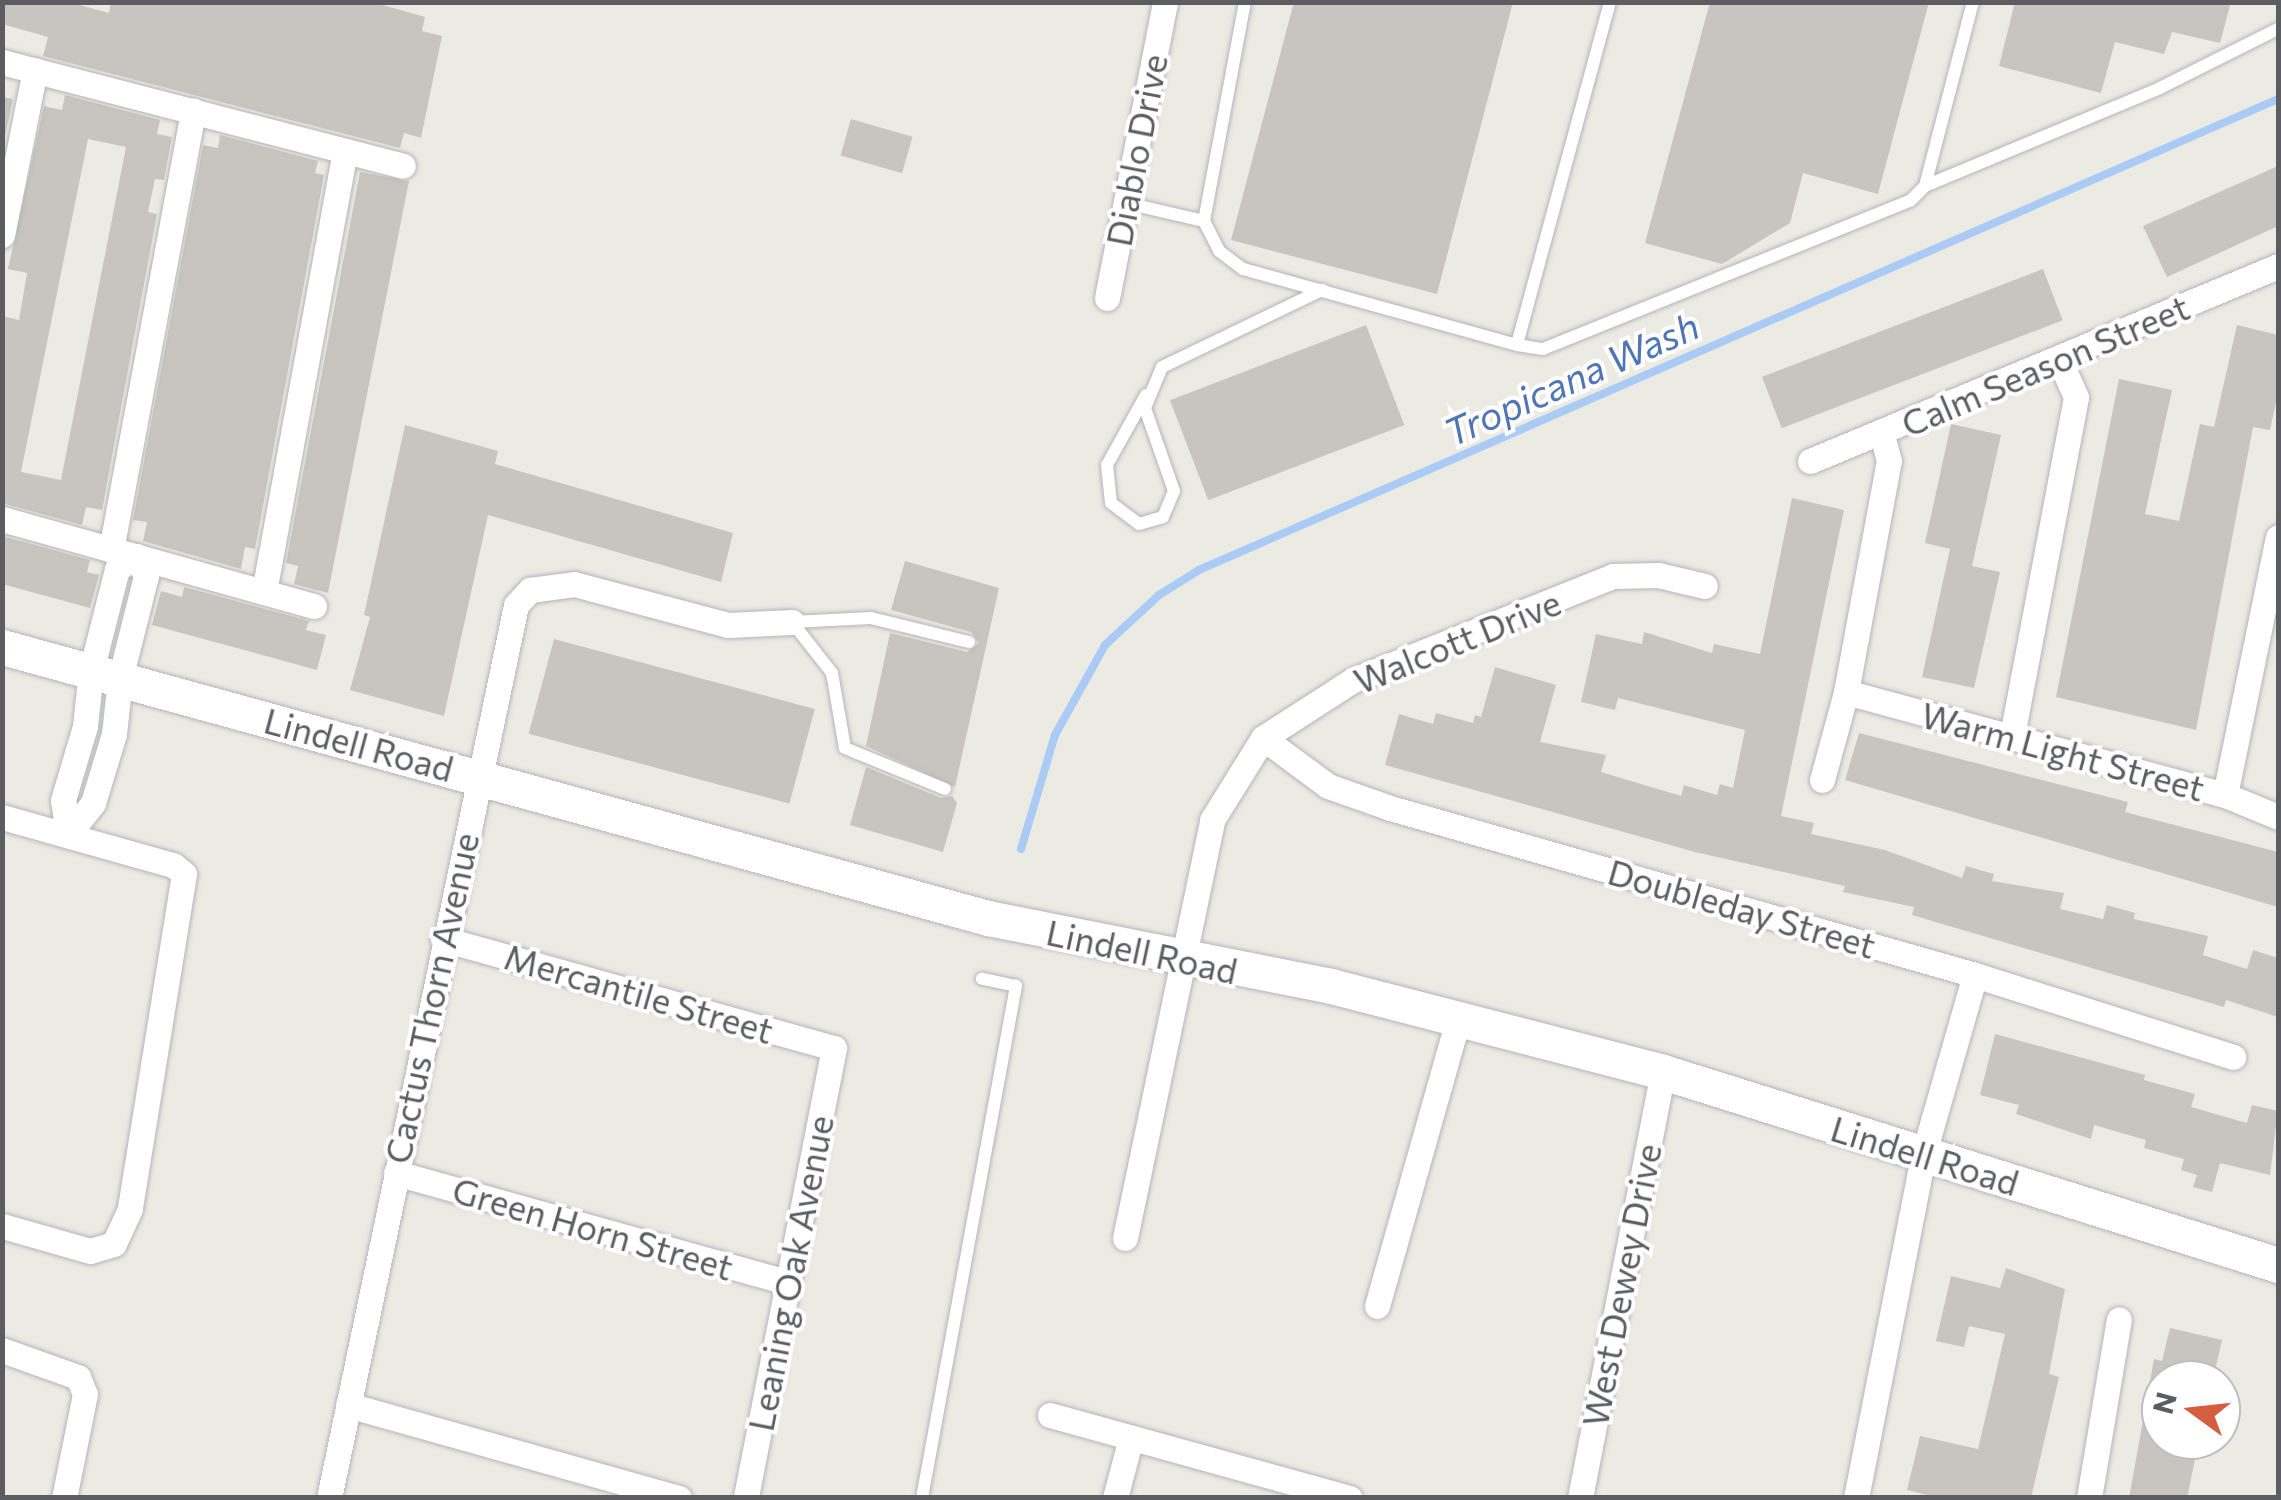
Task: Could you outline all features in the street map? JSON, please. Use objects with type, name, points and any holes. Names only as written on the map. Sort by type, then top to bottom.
[{"type":"street","name":"Diablo Drive","points":[[1107,298],[1165,2]]},
{"type":"street","points":[[2,62],[403,166]]},
{"type":"street","points":[[2,235],[35,70]]},
{"type":"street","points":[[124,553],[193,111]]},
{"type":"street","points":[[264,592],[345,151]]},
{"type":"street","name":"Calm Season Street","points":[[1810,461],[2060,361],[2278,266]]},
{"type":"street","points":[[2012,736],[2076,397],[2060,361]]},
{"type":"street","points":[[1822,780],[1846,692],[1889,461],[1882,434]]},
{"type":"street","points":[[2,520],[314,606]]},
{"type":"street","points":[[2225,795],[2273,604],[2278,537]]},
{"type":"street","points":[[68,835],[94,803],[114,734],[105,675],[146,576],[124,553]]},
{"type":"street","name":"Walcott Drive","points":[[1125,1238],[1212,820],[1263,738],[1353,680],[1613,576],[1658,575],[1705,586]]},
{"type":"street","name":"Cactus Thorn Avenue","points":[[329,1498],[477,776],[516,606],[530,590],[574,584],[728,625],[792,622]]},
{"type":"street","name":"Lindell Road","points":[[2,646],[927,902],[1181,962],[1331,986],[1663,1072],[2278,1265]]},
{"type":"street","name":"Warm Light Street","points":[[1846,692],[2225,795],[2278,817]]},
{"type":"street","name":"Doubleday Street","points":[[1263,738],[1328,786],[1390,808],[1975,975],[2234,1056]]},
{"type":"street","points":[[2,816],[173,865],[184,874],[130,1210],[114,1244],[90,1251],[2,1226]]},
{"type":"street","name":"Mercantile Street","points":[[444,939],[834,1048]]},
{"type":"street","points":[[1856,1498],[1923,1156],[1975,975]]},
{"type":"street","points":[[1377,1306],[1458,1019]]},
{"type":"street","name":"Leaning Oak Avenue","points":[[746,1498],[834,1048]]},
{"type":"street","name":"West Dewey Drive","points":[[1580,1498],[1663,1072]]},
{"type":"street","name":"Green Horn Street","points":[[396,1173],[790,1283]]},
{"type":"street","points":[[2089,1498],[2120,1320]]},
{"type":"street","points":[[2,1350],[78,1377],[85,1394],[64,1498]]},
{"type":"street","points":[[348,1406],[679,1498]]},
{"type":"street","points":[[1050,1416],[1350,1498]]},
{"type":"street","points":[[1115,1498],[1131,1438]]},
{"type":"lane","points":[[1245,2],[1204,221],[1219,251],[1244,269],[1543,349],[1910,201],[1925,186],[2160,88],[2278,29]]},
{"type":"lane","points":[[1517,345],[1610,2]]},
{"type":"lane","points":[[1925,186],[1972,2]]},
{"type":"lane","points":[[1126,203],[1204,221]]},
{"type":"lane","points":[[1146,396],[1174,492],[1163,517],[1139,524],[1111,502],[1107,465],[1146,396],[1170,358],[1322,290]]},
{"type":"lane","points":[[792,622],[871,618],[969,642]]},
{"type":"lane","points":[[792,622],[832,672],[846,748],[946,789]]},
{"type":"lane","points":[[922,1498],[1016,986],[982,978]]},
{"type":"building","points":[[2,2],[69,2],[109,13],[111,2],[372,2],[425,17],[422,31],[442,36],[421,138],[404,133],[400,148],[43,56],[48,37],[2,24]]},
{"type":"building","points":[[1294,2],[1513,2],[1437,294],[1231,240]]},
{"type":"building","points":[[1710,2],[1929,2],[1878,194],[1803,173],[1790,223],[1722,264],[1645,243]]},
{"type":"building","points":[[2015,2],[2231,2],[2220,43],[2172,32],[2164,54],[2115,42],[2101,93],[1999,66]]},
{"type":"building","points":[[65,95],[160,120],[157,134],[172,137],[164,180],[155,179],[148,212],[157,214],[102,510],[86,507],[82,525],[2,503],[2,316],[19,320],[27,273],[8,269],[44,106],[62,110]],"holes":[[[88,139],[126,147],[61,480],[21,472]]]},
{"type":"building","points":[[2,97],[13,99],[2,150]]},
{"type":"building","points":[[851,119],[913,137],[902,173],[841,156]]},
{"type":"building","points":[[220,135],[318,161],[315,173],[324,175],[255,549],[245,547],[241,569],[143,541],[147,522],[133,520],[203,145],[218,148]]},
{"type":"building","points":[[2278,166],[2278,226],[2167,277],[2143,226]]},
{"type":"building","points":[[360,172],[409,181],[328,593],[294,584],[298,566],[286,563]]},
{"type":"building","points":[[2043,269],[2063,320],[1782,428],[1762,377]]},
{"type":"building","points":[[1366,325],[1404,425],[1208,500],[1170,400]]},
{"type":"building","points":[[2237,325],[2278,335],[2278,393],[2270,430],[2253,427],[2196,730],[2056,697],[2119,379],[2172,390],[2145,514],[2179,521],[2200,424],[2214,427]]},
{"type":"building","points":[[1951,424],[2001,435],[1972,566],[2000,572],[1974,688],[1922,677],[1950,549],[1925,543]]},
{"type":"building","points":[[405,425],[498,451],[495,464],[733,533],[721,582],[488,515],[444,716],[350,690],[370,617],[364,615]]},
{"type":"building","points":[[1792,498],[1844,510],[1781,816],[1814,823],[1811,834],[1885,850],[1962,878],[1966,866],[1994,874],[1992,881],[2064,893],[2060,909],[2103,919],[2107,905],[2135,913],[2134,919],[2208,936],[2203,955],[2247,969],[2253,950],[2278,958],[2278,1017],[2226,1000],[2224,1007],[1912,915],[1914,907],[1843,892],[1845,886],[1695,852],[1385,765],[1399,714],[1433,724],[1436,713],[1473,723],[1475,715],[1481,717],[1495,667],[1556,685],[1540,742],[1606,755],[1601,772],[1681,796],[1684,785],[1717,795],[1720,784],[1733,788],[1745,730],[1618,698],[1615,710],[1581,702],[1596,634],[1642,644],[1644,632],[1712,653],[1714,644],[1760,654]]},
{"type":"building","points":[[2,536],[90,560],[87,572],[99,575],[90,608],[2,584]]},
{"type":"building","points":[[905,561],[999,588],[955,787],[866,746],[890,633],[967,652],[979,643],[971,632],[891,610]]},
{"type":"building","points":[[184,587],[309,621],[306,630],[326,635],[317,670],[152,625],[161,591],[182,597]]},
{"type":"building","points":[[554,639],[815,709],[789,804],[529,734]]},
{"type":"building","points":[[1859,733],[2128,802],[2125,812],[2278,852],[2278,907],[1845,780]]},
{"type":"building","points":[[866,767],[941,798],[952,796],[957,803],[943,852],[850,825]]},
{"type":"building","points":[[1995,1034],[2145,1075],[2144,1080],[2195,1094],[2191,1107],[2247,1123],[2252,1105],[2278,1111],[2270,1175],[2220,1163],[2212,1192],[2193,1187],[2197,1175],[2181,1170],[2184,1159],[2144,1148],[2146,1140],[2094,1125],[2091,1139],[2016,1114],[2019,1105],[1980,1095]]},
{"type":"building","points":[[2006,1268],[2065,1289],[2049,1374],[2059,1377],[2031,1498],[1939,1498],[1907,1490],[1920,1436],[1978,1449],[2005,1334],[1969,1326],[1964,1347],[1936,1341],[1951,1276],[2000,1288]]},
{"type":"building","points":[[2170,1328],[2222,1340],[2218,1360],[2162,1360]]},
{"type":"building","points":[[2141,1431],[2141,1460],[2195,1460],[2187,1498],[2129,1498]]},
{"type":"waterway","name":"Tropicana Wash","points":[[1021,849],[1055,735],[1105,645],[1159,595],[1199,570],[2278,99]]}]
